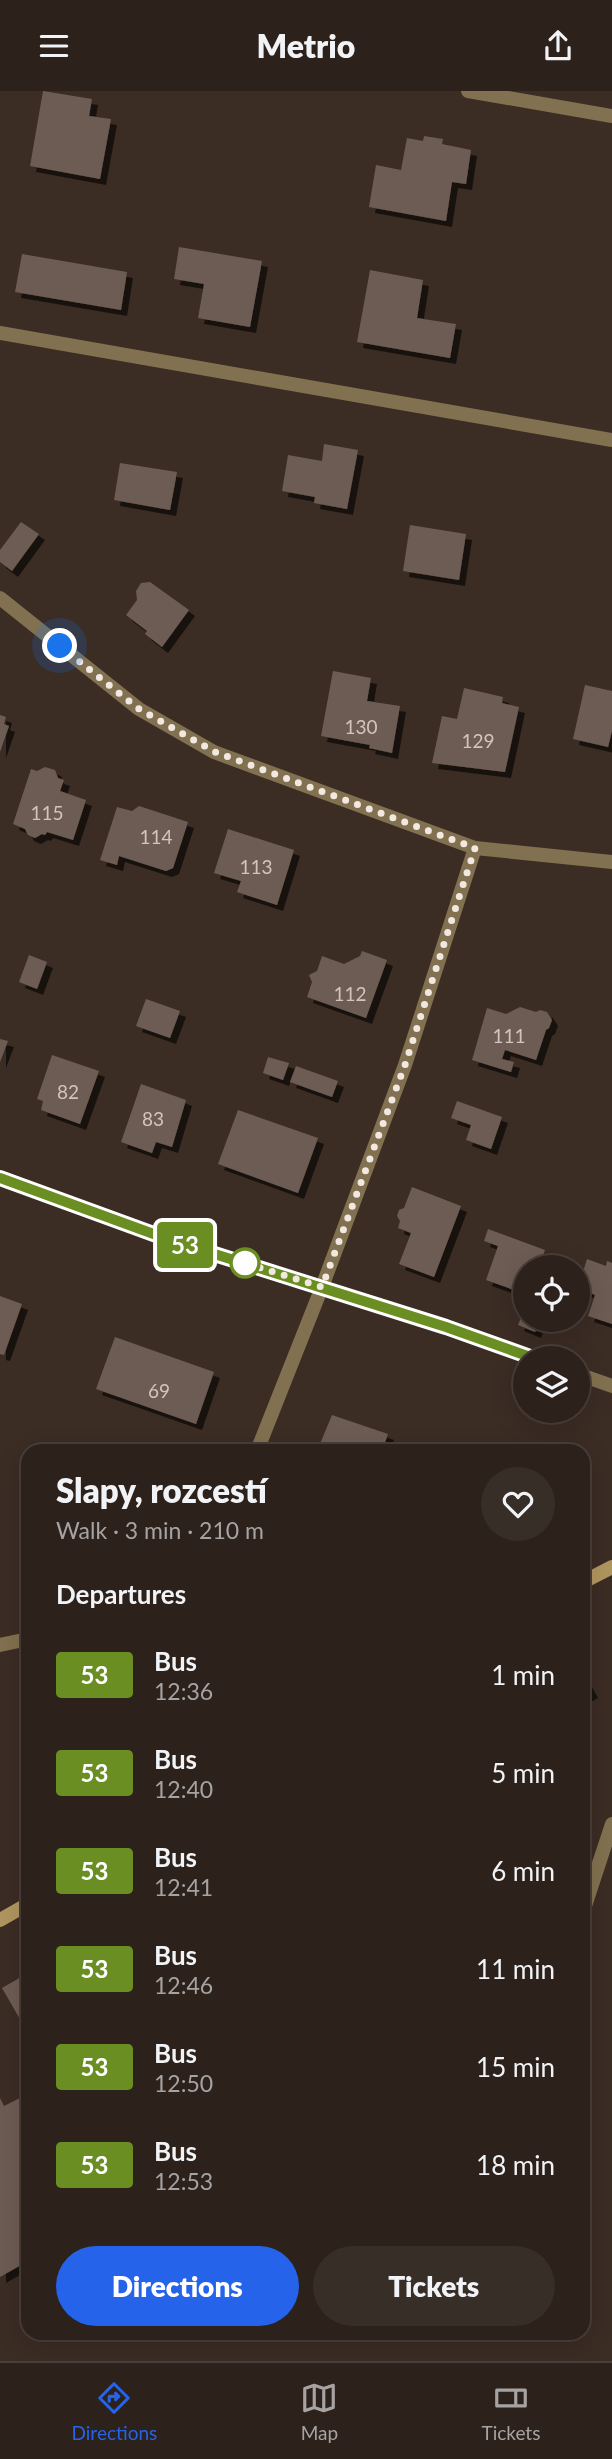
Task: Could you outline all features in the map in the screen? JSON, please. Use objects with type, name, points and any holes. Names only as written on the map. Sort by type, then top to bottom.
[{"type":"main road","points":[[590,1578],[612,1567]]},
{"type":"main road","points":[[0,1920],[21,1908]]},
{"type":"street","points":[[468,91],[612,116]]},
{"type":"street","points":[[0,333],[612,440]]},
{"type":"street","points":[[0,598],[139,709],[215,752],[475,848],[612,862]]},
{"type":"street","points":[[260,1444],[405,1065],[475,848]]},
{"type":"street","points":[[0,1178],[170,1240],[446,1327],[513,1351]]},
{"type":"street","points":[[590,1379],[612,1387]]},
{"type":"street","points":[[0,1645],[21,1640]]},
{"type":"street","points":[[590,1891],[612,1824]]},
{"type":"building","points":[[43,91],[92,99],[89,116],[111,119],[100,179],[30,166]]},
{"type":"building","points":[[424,136],[443,139],[442,144],[471,150],[466,184],[452,182],[446,221],[369,207],[376,165],[401,170],[407,138],[423,141]]},
{"type":"building","points":[[179,247],[262,261],[250,327],[198,318],[204,284],[174,279]]},
{"type":"building","points":[[22,254],[127,272],[121,310],[15,292]]},
{"type":"building","points":[[370,270],[423,280],[417,318],[456,324],[450,358],[357,342]]},
{"type":"building","points":[[324,444],[358,450],[347,509],[314,503],[315,497],[282,491],[288,455],[322,461]]},
{"type":"building","points":[[120,463],[177,472],[170,510],[114,500]]},
{"type":"building","points":[[21,522],[39,534],[12,571],[0,562],[0,550]]},
{"type":"building","points":[[410,525],[466,534],[459,580],[403,571]]},
{"type":"building","points":[[150,582],[189,610],[162,647],[126,615],[137,600],[136,591],[141,583]]},
{"type":"building","points":[[333,671],[371,678],[367,701],[400,706],[392,753],[369,748],[370,745],[321,736]]},
{"type":"building","points":[[585,685],[612,691],[612,731],[608,747],[573,739]]},
{"type":"building","points":[[464,688],[503,697],[502,703],[519,707],[505,772],[432,763],[442,716],[457,719]]},
{"type":"building","points":[[0,715],[6,717],[4,724],[9,726],[0,752]]},
{"type":"building","points":[[45,767],[55,770],[58,778],[64,780],[60,791],[86,800],[73,840],[47,832],[35,838],[28,835],[25,829],[13,824],[31,769],[37,771]]},
{"type":"building","points":[[139,806],[188,822],[173,868],[166,871],[119,856],[117,865],[100,860],[117,807],[132,811]]},
{"type":"building","points":[[228,829],[294,850],[277,905],[237,892],[241,881],[214,873]]},
{"type":"building","points":[[362,951],[387,960],[366,1018],[307,997],[312,982],[309,975],[317,971],[322,956],[344,964],[360,956]]},
{"type":"building","points":[[29,955],[47,962],[37,989],[19,982]]},
{"type":"building","points":[[146,999],[180,1011],[170,1038],[136,1026]]},
{"type":"building","points":[[520,1007],[547,1012],[552,1020],[536,1060],[505,1050],[502,1059],[514,1062],[511,1072],[472,1060],[487,1008],[506,1014]]},
{"type":"building","points":[[0,1039],[8,1041],[0,1062]]},
{"type":"building","points":[[52,1055],[99,1071],[80,1124],[41,1110],[43,1101],[37,1099]]},
{"type":"building","points":[[268,1057],[289,1063],[283,1080],[263,1073]]},
{"type":"building","points":[[296,1066],[338,1081],[332,1097],[290,1082]]},
{"type":"building","points":[[141,1084],[186,1100],[172,1147],[156,1142],[152,1153],[121,1142]]},
{"type":"building","points":[[457,1101],[502,1117],[491,1149],[466,1140],[471,1125],[451,1118]]},
{"type":"building","points":[[238,1110],[318,1138],[298,1193],[218,1164]]},
{"type":"building","points":[[412,1187],[461,1206],[434,1277],[399,1264],[411,1233],[398,1228],[400,1221],[397,1216],[399,1210],[404,1208]]},
{"type":"building","points":[[488,1229],[545,1250],[543,1255],[513,1255],[513,1290],[486,1280],[498,1246],[484,1241]]},
{"type":"building","points":[[590,1260],[606,1266],[607,1261],[612,1263],[612,1324],[590,1317],[595,1295],[590,1293]]},
{"type":"building","points":[[0,1296],[22,1304],[4,1355],[0,1354]]},
{"type":"building","points":[[115,1337],[214,1372],[196,1424],[96,1389]]},
{"type":"building","points":[[332,1415],[388,1434],[384,1444],[320,1444]]},
{"type":"building","points":[[21,1977],[21,2021],[2,1988]]},
{"type":"building","points":[[0,2098],[4,2106],[21,2098],[21,2265],[0,2277]]},
{"type":"bus line","name":"53","points":[[0,1178],[170,1240],[446,1327],[513,1351]]},
{"type":"route","points":[[60,646],[139,709],[215,752],[475,848],[405,1065],[322,1287],[245,1263]]}]
